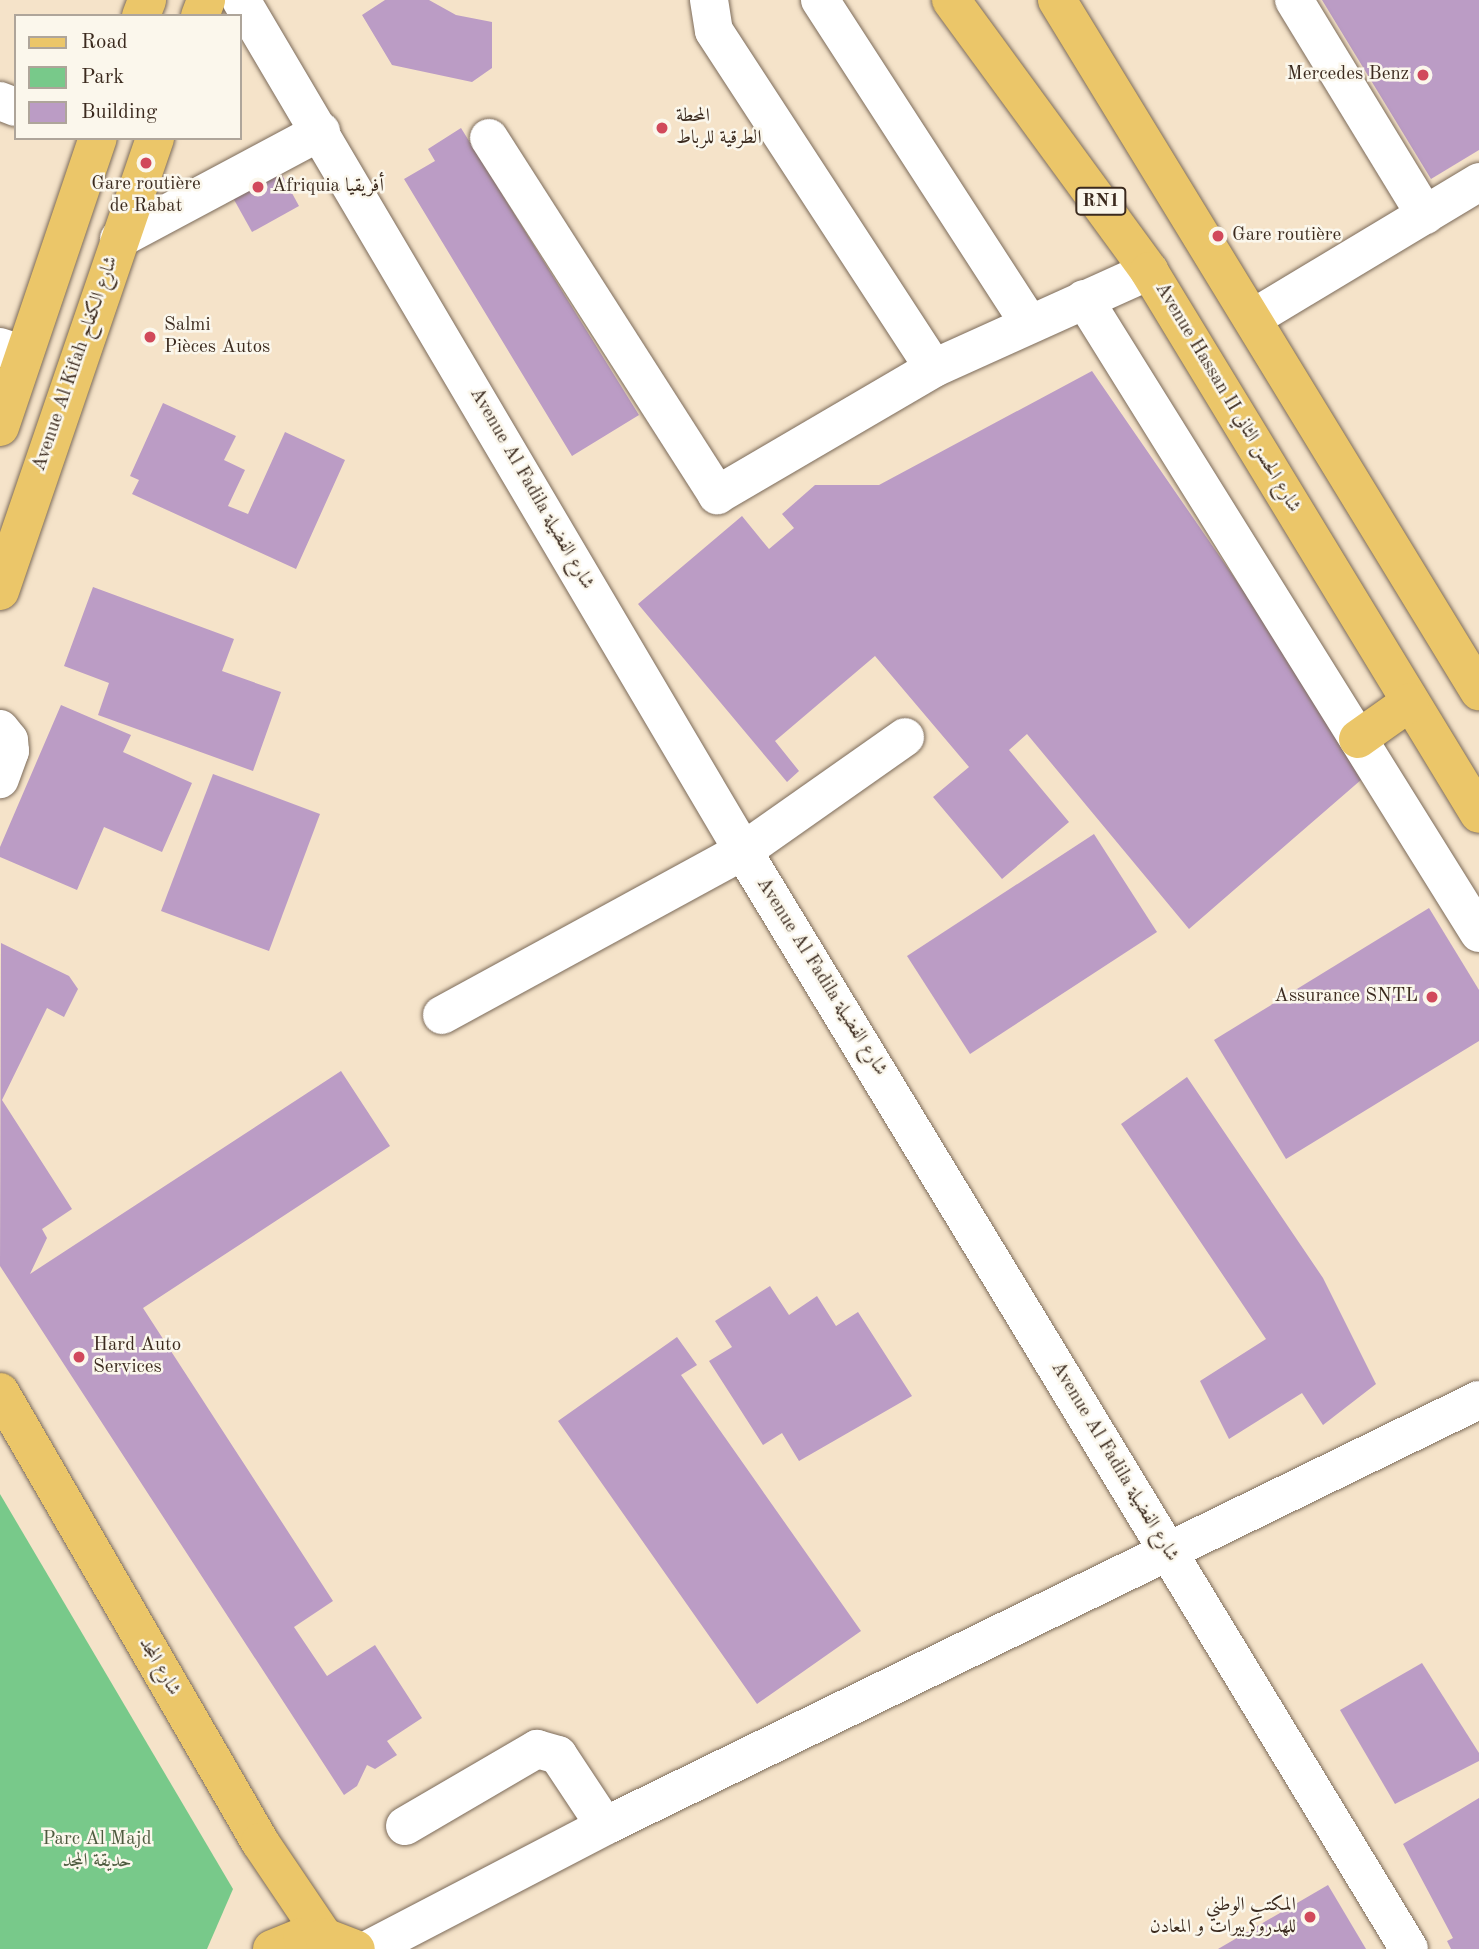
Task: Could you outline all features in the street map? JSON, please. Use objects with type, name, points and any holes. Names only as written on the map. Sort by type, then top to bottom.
[{"type":"main road","name":"Avenue Hassan II شارع الحسن الثاني","points":[[950,0],[1149,271],[1479,814]]},
{"type":"main road","points":[[1069,4],[1253,318],[1479,691]]},
{"type":"main road","points":[[0,427],[12,351],[97,140]]},
{"type":"main road","name":"Avenue Al Kifah شارع الكفاح","points":[[0,591],[154,140]]},
{"type":"main road","points":[[1358,738],[1410,702]]},
{"type":"main road","name":"شارع المجد","points":[[0,1392],[260,1842],[340,1943]]},
{"type":"main road","name":"شارع المجد","points":[[272,1949],[302,1937],[340,1943]]},
{"type":"street","name":"Avenue Al Fadila شارع الفضيلة","points":[[241,0],[321,131],[743,851],[1409,1949]]},
{"type":"street","points":[[709,0],[714,31],[934,368]]},
{"type":"street","points":[[820,0],[1030,324]]},
{"type":"street","points":[[1294,0],[1425,215]]},
{"type":"street","points":[[119,239],[321,131]]},
{"type":"street","points":[[489,138],[716,495],[934,368],[1149,271]]},
{"type":"street","points":[[1253,318],[1479,182]]},
{"type":"street","points":[[1084,299],[1479,933]]},
{"type":"street","points":[[0,729],[9,740],[10,751],[0,779]]},
{"type":"street","points":[[442,1014],[743,851],[905,737]]},
{"type":"street","points":[[369,1949],[605,1826],[1166,1549],[1378,1453],[1479,1400]]},
{"type":"street","points":[[405,1826],[537,1749],[558,1755],[605,1826]]},
{"type":"green space","name":"Parc Al Majd حديقة المجد","points":[[0,1494],[233,1889],[207,1949],[0,1949]]},
{"type":"building","points":[[385,0],[429,0],[456,15],[492,22],[492,68],[472,82],[392,65],[362,15]]},
{"type":"building","name":"Mercedes Benz","points":[[1322,0],[1479,0],[1479,150],[1431,179]]},
{"type":"building","points":[[461,128],[639,415],[572,456],[404,179],[435,161],[428,149]]},
{"type":"building","points":[[264,142],[299,206],[252,232],[217,169]]},
{"type":"building","points":[[1092,371],[1369,773],[1189,929],[1027,734],[1009,750],[1069,822],[1002,879],[933,797],[969,767],[875,656],[775,741],[799,771],[787,782],[638,604],[742,516],[769,549],[794,528],[782,514],[815,485],[879,485]]},
{"type":"building","points":[[163,403],[236,436],[224,460],[245,470],[228,506],[248,514],[285,432],[345,460],[296,569],[132,494],[139,480],[130,476]]},
{"type":"building","points":[[93,587],[234,639],[222,671],[281,692],[253,771],[98,715],[109,683],[64,666]]},
{"type":"building","points":[[61,705],[131,735],[123,752],[192,783],[162,852],[104,827],[77,890],[0,857],[0,847]]},
{"type":"building","points":[[213,774],[320,814],[269,951],[161,911]]},
{"type":"building","points":[[1094,834],[1157,932],[970,1054],[907,956]]},
{"type":"building","points":[[1429,908],[1479,990],[1479,1041],[1286,1159],[1214,1040]]},
{"type":"building","points":[[1,943],[69,976],[78,989],[64,1017],[47,1008],[2,1100],[72,1209],[42,1229],[47,1238],[30,1274],[341,1071],[390,1146],[143,1308],[333,1601],[294,1627],[327,1676],[375,1645],[422,1718],[387,1741],[397,1755],[375,1769],[367,1765],[357,1786],[344,1795],[0,1266]]},
{"type":"building","points":[[1187,1077],[1323,1278],[1376,1384],[1323,1425],[1302,1393],[1229,1439],[1200,1381],[1266,1339],[1121,1124]]},
{"type":"building","points":[[770,1286],[789,1315],[817,1296],[836,1326],[858,1312],[912,1396],[799,1461],[782,1433],[763,1445],[709,1361],[732,1347],[715,1321]]},
{"type":"building","points":[[677,1337],[697,1365],[681,1375],[861,1631],[757,1704],[558,1421]]},
{"type":"building","points":[[1422,1663],[1479,1753],[1479,1761],[1395,1804],[1340,1710]]},
{"type":"building","points":[[1479,1798],[1479,1949],[1451,1949],[1447,1941],[1453,1938],[1403,1844]]},
{"type":"building","name":"المكتب الوطني للهدروكربيرات و المعادن","points":[[1328,1885],[1366,1949],[1218,1949]]},
{"type":"place","name":"Mercedes Benz","points":[[1423,75]]},
{"type":"place","name":"المحطة الطرقية للرباط","points":[[662,128]]},
{"type":"place","name":"Gare routière de Rabat","points":[[146,163]]},
{"type":"place","name":"Afriquia أفريقيا","points":[[258,187]]},
{"type":"place","name":"Gare routière","points":[[1218,236]]},
{"type":"place","name":"Salmi Pièces Autos","points":[[150,337]]},
{"type":"place","name":"Assurance SNTL","points":[[1432,997]]},
{"type":"place","name":"Hard Auto Services","points":[[79,1357]]},
{"type":"place","name":"المكتب الوطني للهدروكربيرات و المعادن","points":[[1310,1917]]}]
